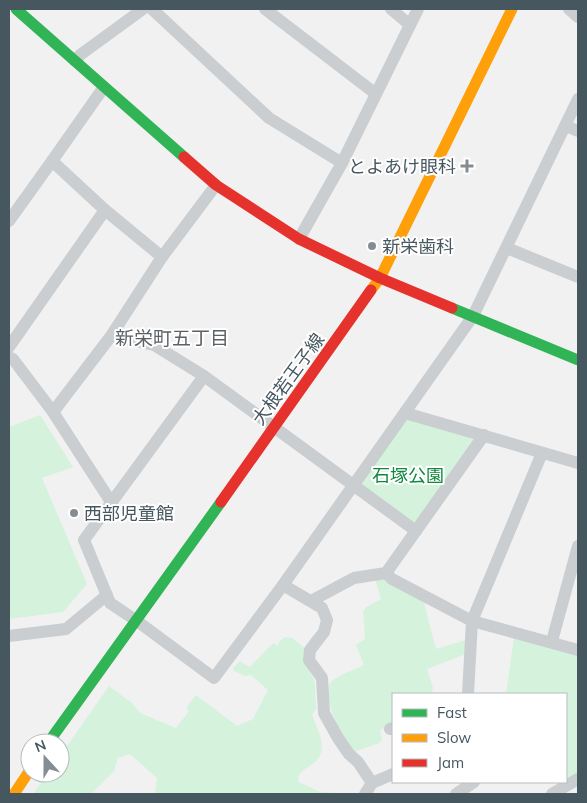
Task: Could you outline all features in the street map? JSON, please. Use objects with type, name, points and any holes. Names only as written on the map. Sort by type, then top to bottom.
[{"type":"street","points":[[16,9],[216,185],[299,238],[380,278],[578,360]]},
{"type":"street","points":[[75,61],[80,55],[143,9]]},
{"type":"street","points":[[152,9],[269,118],[342,163]]},
{"type":"street","points":[[265,9],[376,94]]},
{"type":"street","points":[[391,9],[410,25]]},
{"type":"street","points":[[299,238],[342,163],[418,9]]},
{"type":"street","name":"大根若王子線","points":[[55,733],[380,278],[511,9]]},
{"type":"street","points":[[569,9],[578,17]]},
{"type":"street","points":[[9,221],[104,87]]},
{"type":"street","points":[[204,376],[84,540],[110,603],[214,678],[283,585],[473,316],[507,248],[572,128],[578,100]]},
{"type":"street","points":[[52,162],[162,258]]},
{"type":"street","points":[[53,412],[111,336],[162,258],[216,185]]},
{"type":"street","points":[[9,347],[105,210]]},
{"type":"street","points":[[507,248],[578,277]]},
{"type":"street","points":[[111,336],[154,345],[204,376],[416,531]]},
{"type":"street","points":[[9,357],[13,359],[53,412],[112,502]]},
{"type":"street","points":[[405,412],[578,463]]},
{"type":"street","points":[[311,601],[354,578],[386,573],[484,435]]},
{"type":"street","points":[[468,693],[472,621],[542,453]]},
{"type":"street","points":[[552,641],[578,546]]},
{"type":"street","points":[[386,573],[392,579],[472,621],[552,641],[578,650]]},
{"type":"street","points":[[283,585],[322,608],[327,620],[324,632],[310,650],[309,660],[322,678],[324,713],[349,754],[358,762],[372,783]]},
{"type":"street","points":[[9,636],[66,629],[107,595]]},
{"type":"street","points":[[366,794],[372,783],[392,774]]},
{"type":"street","points":[[552,794],[578,779]]},
{"type":"street","points":[[14,794],[21,783]]},
{"type":"street","points":[[456,794],[472,783]]},
{"type":"green space","points":[[40,415],[73,467],[42,478],[87,584],[63,612],[9,619],[9,427]]},
{"type":"green space","name":"石塚公園","points":[[410,419],[473,438],[474,442],[419,520],[414,522],[363,487],[362,481],[405,421]]},
{"type":"green space","points":[[375,579],[384,579],[423,599],[436,649],[466,640],[466,654],[427,669],[433,688],[432,692],[392,693],[392,724],[380,730],[382,740],[379,743],[351,753],[330,705],[329,687],[335,679],[364,665],[356,645],[365,639],[363,612],[366,607],[381,599]]},
{"type":"green space","points":[[285,637],[292,638],[307,650],[306,663],[315,682],[316,709],[312,715],[321,738],[322,750],[316,761],[300,774],[298,777],[299,782],[320,792],[361,794],[155,794],[157,778],[130,754],[118,758],[114,771],[91,794],[33,794],[41,783],[70,783],[70,742],[109,686],[132,703],[140,713],[176,728],[189,711],[186,708],[196,695],[237,726],[253,719],[268,690],[251,675],[245,676],[234,671],[233,668],[240,661],[250,667],[273,643],[278,646],[279,642]]},
{"type":"green space","points":[[514,637],[578,653],[578,776],[569,782],[567,779],[567,693],[506,693]]},
{"type":"traffic: fast","points":[[16,9],[184,157]]},
{"type":"traffic: fast","points":[[452,308],[578,360]]},
{"type":"traffic: fast","points":[[55,733],[221,502]]},
{"type":"traffic: slow","points":[[371,290],[380,278],[512,9]]},
{"type":"traffic: slow","points":[[14,794],[21,783]]},
{"type":"traffic: jam","points":[[184,157],[216,185],[299,239],[380,278],[452,308]]},
{"type":"traffic: jam","points":[[221,502],[371,290]]},
{"type":"place","name":"とよあけ眼科","points":[[467,166]]},
{"type":"place","name":"新栄歯科","points":[[372,246]]},
{"type":"place","name":"西部児童館","points":[[74,513]]},
{"type":"district","name":"新栄町五丁目","points":[[172,338]]}]
